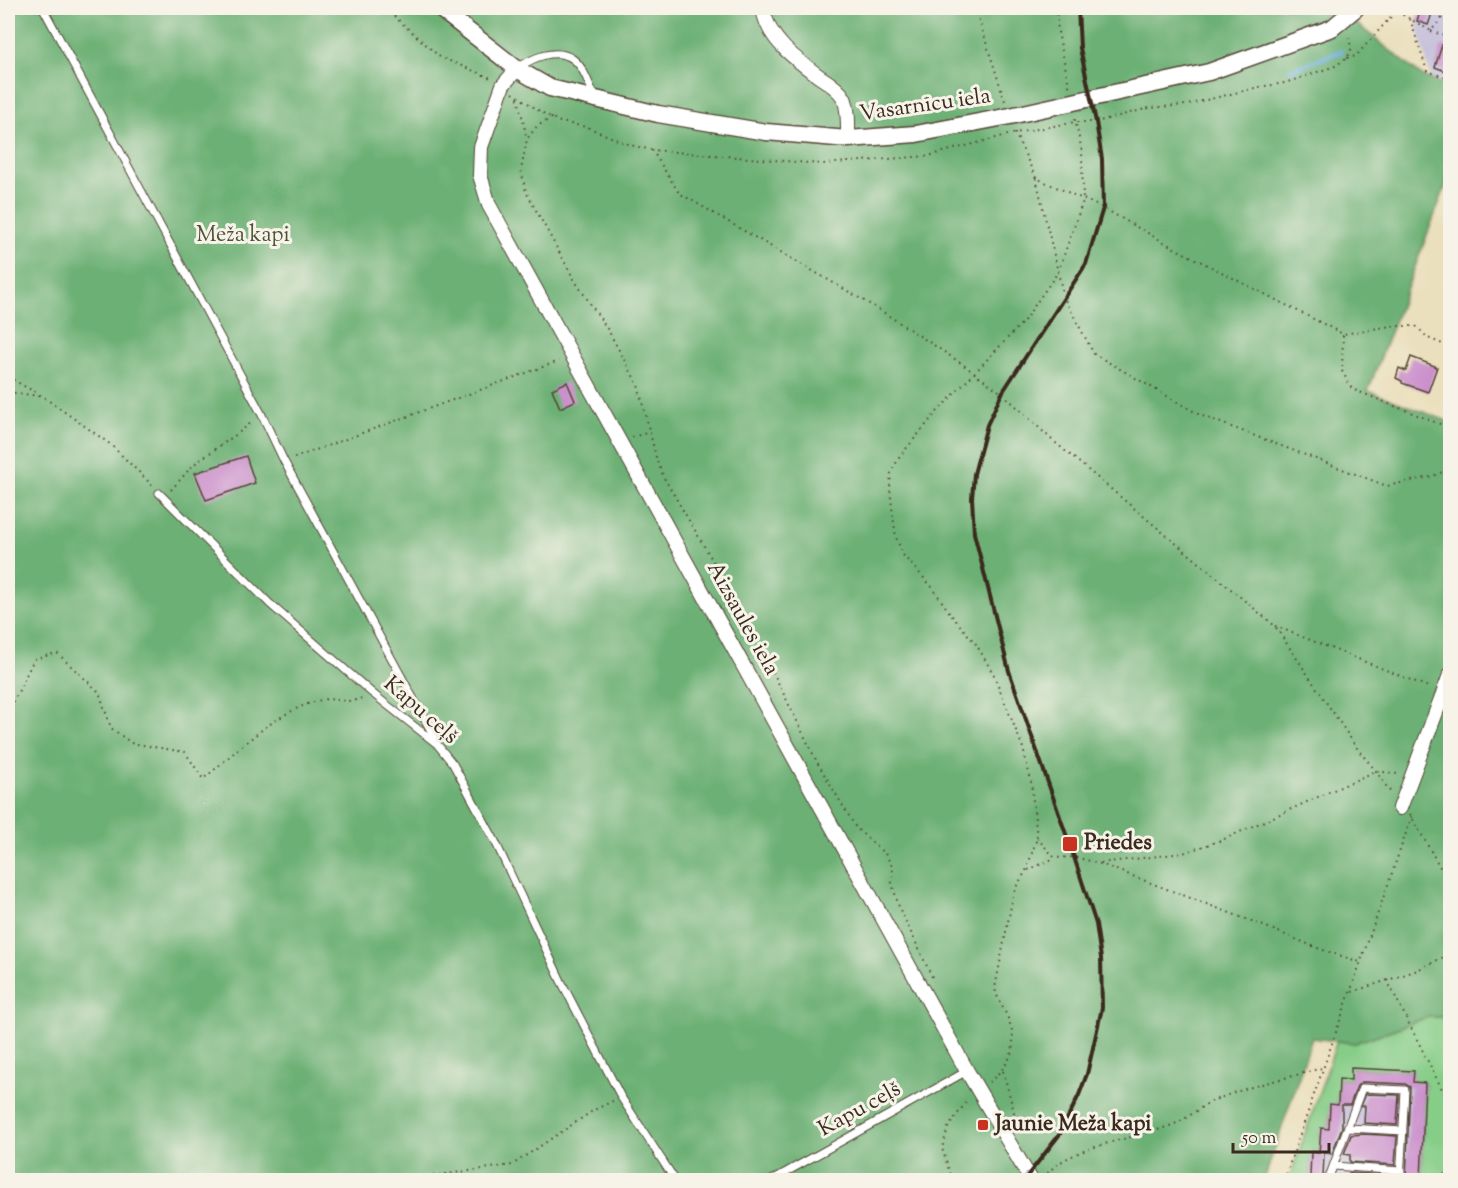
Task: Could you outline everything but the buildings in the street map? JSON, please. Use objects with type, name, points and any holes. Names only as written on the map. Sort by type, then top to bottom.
[{"type":"street","name":"Vasarnīcu iela","points":[[439,8],[517,69],[550,88],[658,114],[766,132],[848,139],[916,134],[1010,116],[1209,72],[1332,28],[1356,8]]},
{"type":"street","points":[[763,8],[764,17],[773,36],[797,61],[833,86],[843,96],[847,109],[848,139]]},
{"type":"street","name":"Aizsaules iela","points":[[517,69],[503,85],[481,147],[480,176],[489,205],[967,1071],[983,1087],[1034,1177]]},
{"type":"street","points":[[1406,812],[1411,776],[1450,675]]},
{"type":"lane","points":[[43,8],[437,744]]},
{"type":"lane","points":[[517,69],[552,53],[573,59],[596,99]]},
{"type":"lane","name":"Kapu ceļš","points":[[162,495],[270,604],[372,693],[437,744],[453,764],[495,841],[561,981],[621,1097],[675,1180]]},
{"type":"lane","name":"Kapu ceļš","points":[[772,1180],[967,1071]]},
{"type":"lane","points":[[1328,1180],[1362,1088],[1405,1090],[1400,1180]]},
{"type":"lane","points":[[1348,1128],[1403,1131]]},
{"type":"lane","points":[[1334,1166],[1401,1171]]},
{"type":"path","points":[[385,8],[440,57],[503,85]]},
{"type":"path","points":[[975,8],[1015,133],[1036,178],[1064,298],[1094,354],[1200,415],[1387,486],[1430,477],[1450,469]]},
{"type":"path","points":[[952,1180],[942,1148],[948,1128],[965,1102],[1003,1071],[1010,1058],[1013,1038],[1006,1013],[997,999],[996,978],[1013,896],[1026,871],[1037,838],[1031,782],[1023,748],[994,675],[976,644],[952,616],[932,587],[903,555],[896,537],[890,489],[891,472],[900,456],[936,412],[1023,322],[1058,272],[1083,201],[1082,151],[1058,32],[1056,8]]},
{"type":"path","points":[[1393,8],[1431,31],[1450,38]]},
{"type":"path","points":[[1431,31],[1450,8]]},
{"type":"path","points":[[1347,58],[1356,56],[1396,11]]},
{"type":"path","points":[[1410,19],[1427,71],[1450,79]]},
{"type":"path","points":[[518,96],[527,139],[521,170],[526,192],[575,281],[608,330],[638,386],[664,478],[746,617],[817,762],[856,828],[886,855],[893,868],[892,883],[899,907],[935,984]]},
{"type":"path","points":[[527,139],[537,126],[552,118]]},
{"type":"path","points":[[652,150],[679,193],[880,310],[1002,393],[1051,439],[1275,626],[1359,751],[1406,812],[1450,885]]},
{"type":"path","points":[[1036,178],[1103,208],[1178,250],[1343,334],[1391,326],[1416,326],[1428,338],[1450,347]]},
{"type":"path","points":[[1343,334],[1342,370],[1352,389],[1450,428]]},
{"type":"path","points":[[284,461],[573,356]]},
{"type":"path","points":[[8,377],[42,396],[110,444],[162,495],[193,465],[241,431],[261,413]]},
{"type":"path","points":[[8,392],[42,396]]},
{"type":"path","points":[[620,441],[650,432]]},
{"type":"path","points":[[1275,626],[1444,694]]},
{"type":"path","points":[[8,713],[34,659],[57,653],[99,692],[111,728],[131,743],[185,752],[203,779],[281,716],[323,699],[351,702],[372,693]]},
{"type":"path","points":[[1098,863],[1183,853],[1222,840],[1376,771],[1411,776]]},
{"type":"path","points":[[1284,1180],[1362,963],[1406,812]]},
{"type":"path","points":[[1037,838],[1055,858]]},
{"type":"path","points":[[1026,871],[1055,858],[1074,857],[1098,863],[1362,963]]},
{"type":"path","points":[[1352,992],[1415,971],[1450,954]]},
{"type":"path","points":[[1387,981],[1450,1105]]},
{"type":"path","points":[[1034,1177],[1042,1180],[1050,1168],[1062,1161],[1106,1144],[1173,1125],[1212,1101],[1230,1094],[1325,1067]]},
{"type":"path","points":[[1003,1071],[1014,1112],[1011,1128]]},
{"type":"path","points":[[982,1076],[983,1087]]},
{"type":"path","points":[[429,1180],[432,1176],[512,1165],[594,1110],[621,1097]]},
{"type":"path","points":[[1441,1180],[1450,1165]]},
{"type":"shaded area","points":[[1421,8],[1450,8],[1450,85],[1431,78],[1416,21]]},
{"type":"shaded area","points":[[1351,1068],[1414,1071],[1425,1083],[1421,1180],[1302,1180],[1302,1176],[1310,1176],[1311,1152],[1319,1152],[1321,1128],[1328,1129],[1330,1104],[1338,1104],[1339,1079]]},
{"type":"green space","name":"Meža kapi","points":[[8,8],[1337,8],[1422,76],[1450,87],[1450,174],[1368,391],[1450,422],[1450,1017],[1428,1017],[1355,1043],[1312,1038],[1264,1180],[8,1180]]},
{"type":"green space","points":[[1428,1017],[1450,1017],[1450,1180],[1421,1180],[1425,1083],[1413,1082],[1413,1071],[1352,1068],[1351,1080],[1339,1079],[1338,1105],[1330,1105],[1329,1129],[1321,1129],[1319,1153],[1312,1152],[1310,1177],[1302,1176],[1302,1180],[1289,1180],[1337,1041],[1355,1043]]},
{"type":"waterway","points":[[1350,24],[1370,8]]},
{"type":"waterway","points":[[1290,70],[1342,51]]},
{"type":"railway","points":[[1024,1180],[1060,1134],[1087,1074],[1102,1008],[1101,958],[1096,924],[1009,671],[974,533],[972,498],[974,474],[987,425],[1002,393],[1086,264],[1103,208],[1102,159],[1080,48],[1078,8]]},
{"type":"place","name":"Priedes","points":[[1070,844]]},
{"type":"place","name":"Jaunie Meža kapi","points":[[983,1125]]}]
